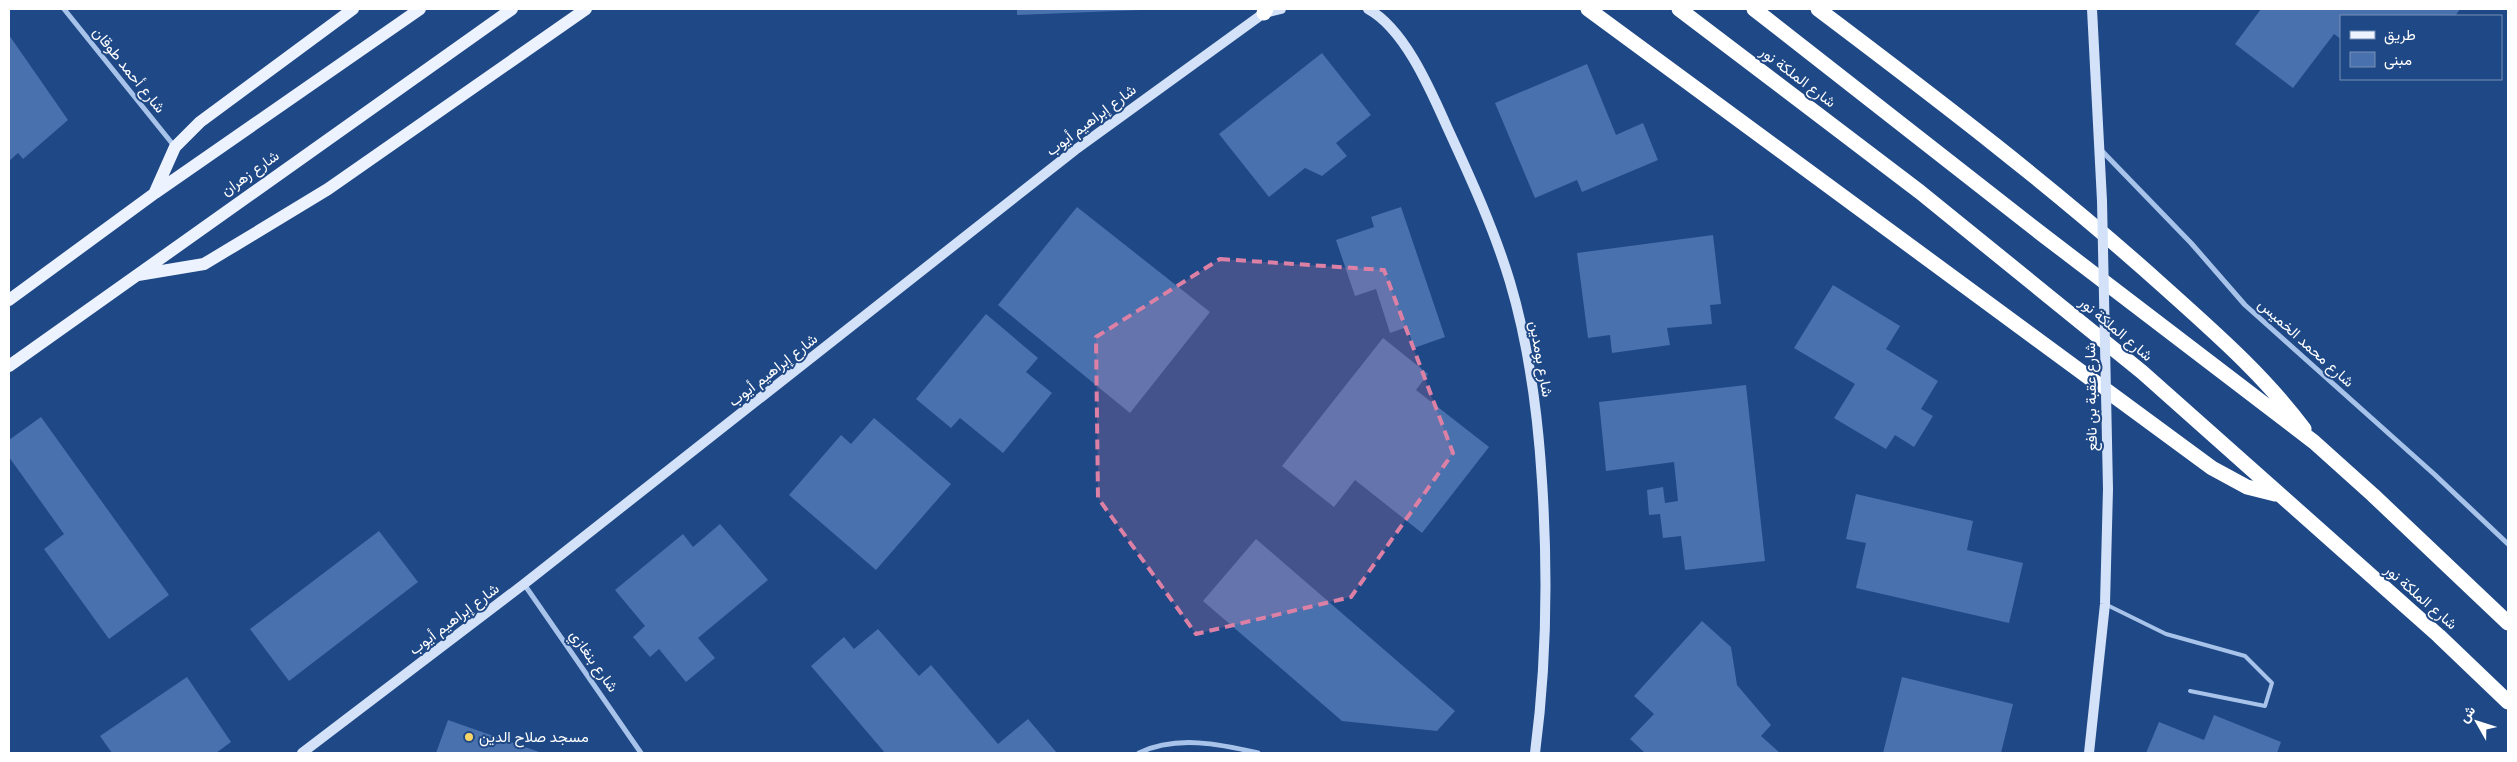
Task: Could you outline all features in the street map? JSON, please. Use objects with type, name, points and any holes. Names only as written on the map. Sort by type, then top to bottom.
[{"type":"highway","points":[[1588,9],[2212,468],[2247,487],[2278,495]]},
{"type":"highway","name":"شارع الملكة نور","points":[[1679,9],[1912,186],[2142,372],[2278,495],[2439,636],[2508,702]]},
{"type":"highway","name":"شارع الملكة نور","points":[[1754,9],[2050,242],[2314,442],[2508,623]]},
{"type":"highway","points":[[1818,9],[2038,178],[2116,243],[2247,364],[2294,416],[2314,442]]},
{"type":"main road","points":[[155,193],[175,147],[200,122],[353,9]]},
{"type":"main road","points":[[9,300],[155,193],[420,9]]},
{"type":"main road","name":"شارع زهران","points":[[9,366],[512,9]]},
{"type":"main road","points":[[135,275],[204,264],[328,189],[586,9]]},
{"type":"street","name":"شارع أحمد طوقان","points":[[64,9],[175,147]]},
{"type":"street","points":[[1265,11],[1281,9]]},
{"type":"street","name":"شارع بومدين","points":[[1368,9],[1380,16],[1403,43],[1441,112],[1488,218],[1510,283],[1527,355],[1539,441],[1546,534],[1547,619],[1541,707],[1534,753]]},
{"type":"street","name":"شارع عقبة بن نافع","points":[[2090,753],[2106,604],[2108,489],[2102,200],[2092,9]]},
{"type":"street","name":"شارع إبراهيم أيوب","points":[[302,753],[524,584],[1075,150],[1265,11]]},
{"type":"street","name":"شارع محمد الخميس","points":[[2100,148],[2191,243],[2245,305],[2434,474],[2508,544]]},
{"type":"street","name":"شارع بنغازي","points":[[524,584],[641,753]]},
{"type":"street","points":[[1139,753],[1152,747],[1186,742],[1229,746],[1258,753]]},
{"type":"lane","points":[[2106,604],[2166,634],[2245,656],[2272,683],[2265,706],[2190,691]]},
{"type":"highlighted area","points":[[1220,259],[1384,270],[1453,453],[1351,597],[1196,634],[1098,498],[1096,337]]},
{"type":"building","points":[[1017,9],[1141,9],[1141,10],[1017,15]]},
{"type":"building","points":[[2261,9],[2460,9],[2456,15],[2340,15],[2340,38],[2334,34],[2293,88],[2235,44]]},
{"type":"building","points":[[9,35],[68,120],[23,159],[18,153],[9,161]]},
{"type":"building","points":[[1322,53],[1371,115],[1336,143],[1347,156],[1322,176],[1305,168],[1269,197],[1219,134]]},
{"type":"building","points":[[1587,64],[1616,135],[1643,123],[1658,160],[1582,192],[1577,180],[1535,198],[1495,103]]},
{"type":"building","points":[[1077,207],[1210,312],[1130,413],[998,305]]},
{"type":"building","points":[[1401,207],[1445,337],[1414,348],[1407,327],[1390,333],[1376,289],[1355,296],[1336,240],[1374,227],[1371,217]]},
{"type":"building","points":[[1713,235],[1721,304],[1710,305],[1712,324],[1667,328],[1670,345],[1612,353],[1610,335],[1588,338],[1577,253]]},
{"type":"building","points":[[1833,285],[1900,326],[1886,349],[1938,381],[1921,409],[1933,416],[1914,447],[1895,435],[1886,449],[1834,418],[1855,384],[1794,348]]},
{"type":"building","points":[[986,314],[1038,358],[1026,372],[1052,393],[1003,453],[960,418],[951,428],[916,399]]},
{"type":"building","points":[[1383,338],[1428,374],[1416,390],[1489,447],[1422,533],[1355,480],[1334,507],[1282,466]]},
{"type":"building","points":[[1746,385],[1765,561],[1685,570],[1681,536],[1663,538],[1660,514],[1649,515],[1647,490],[1663,487],[1665,503],[1678,501],[1674,462],[1606,471],[1599,402]]},
{"type":"building","points":[[41,417],[169,595],[109,639],[44,549],[64,534],[9,457],[9,440]]},
{"type":"building","points":[[874,418],[951,484],[876,570],[789,495],[841,435],[851,444]]},
{"type":"building","points":[[1856,494],[1973,521],[1967,550],[2023,563],[2009,623],[1856,588],[1866,543],[1846,539]]},
{"type":"building","points":[[720,524],[768,580],[698,638],[715,658],[686,682],[659,649],[650,657],[633,637],[645,626],[615,590],[683,534],[693,547]]},
{"type":"building","points":[[379,531],[418,582],[289,681],[250,629]]},
{"type":"building","points":[[1256,539],[1455,711],[1437,731],[1342,721],[1203,601]]},
{"type":"building","points":[[1702,621],[1731,647],[1737,685],[1771,725],[1761,736],[1780,753],[1645,753],[1630,739],[1654,714],[1634,696]]},
{"type":"building","points":[[878,629],[919,676],[931,665],[998,744],[1028,719],[1057,753],[885,753],[811,666],[844,637],[854,649]]},
{"type":"building","points":[[187,677],[231,742],[216,753],[112,753],[100,736]]},
{"type":"building","points":[[1902,677],[2013,704],[2001,753],[1883,753]]},
{"type":"building","points":[[2214,715],[2281,742],[2277,753],[2146,753],[2159,722],[2204,740]]},
{"type":"building","name":"مسجد صلاح الدين","points":[[448,720],[542,753],[436,753]]},
{"type":"place","name":"مسجد صلاح الدين","points":[[469,737]]}]
